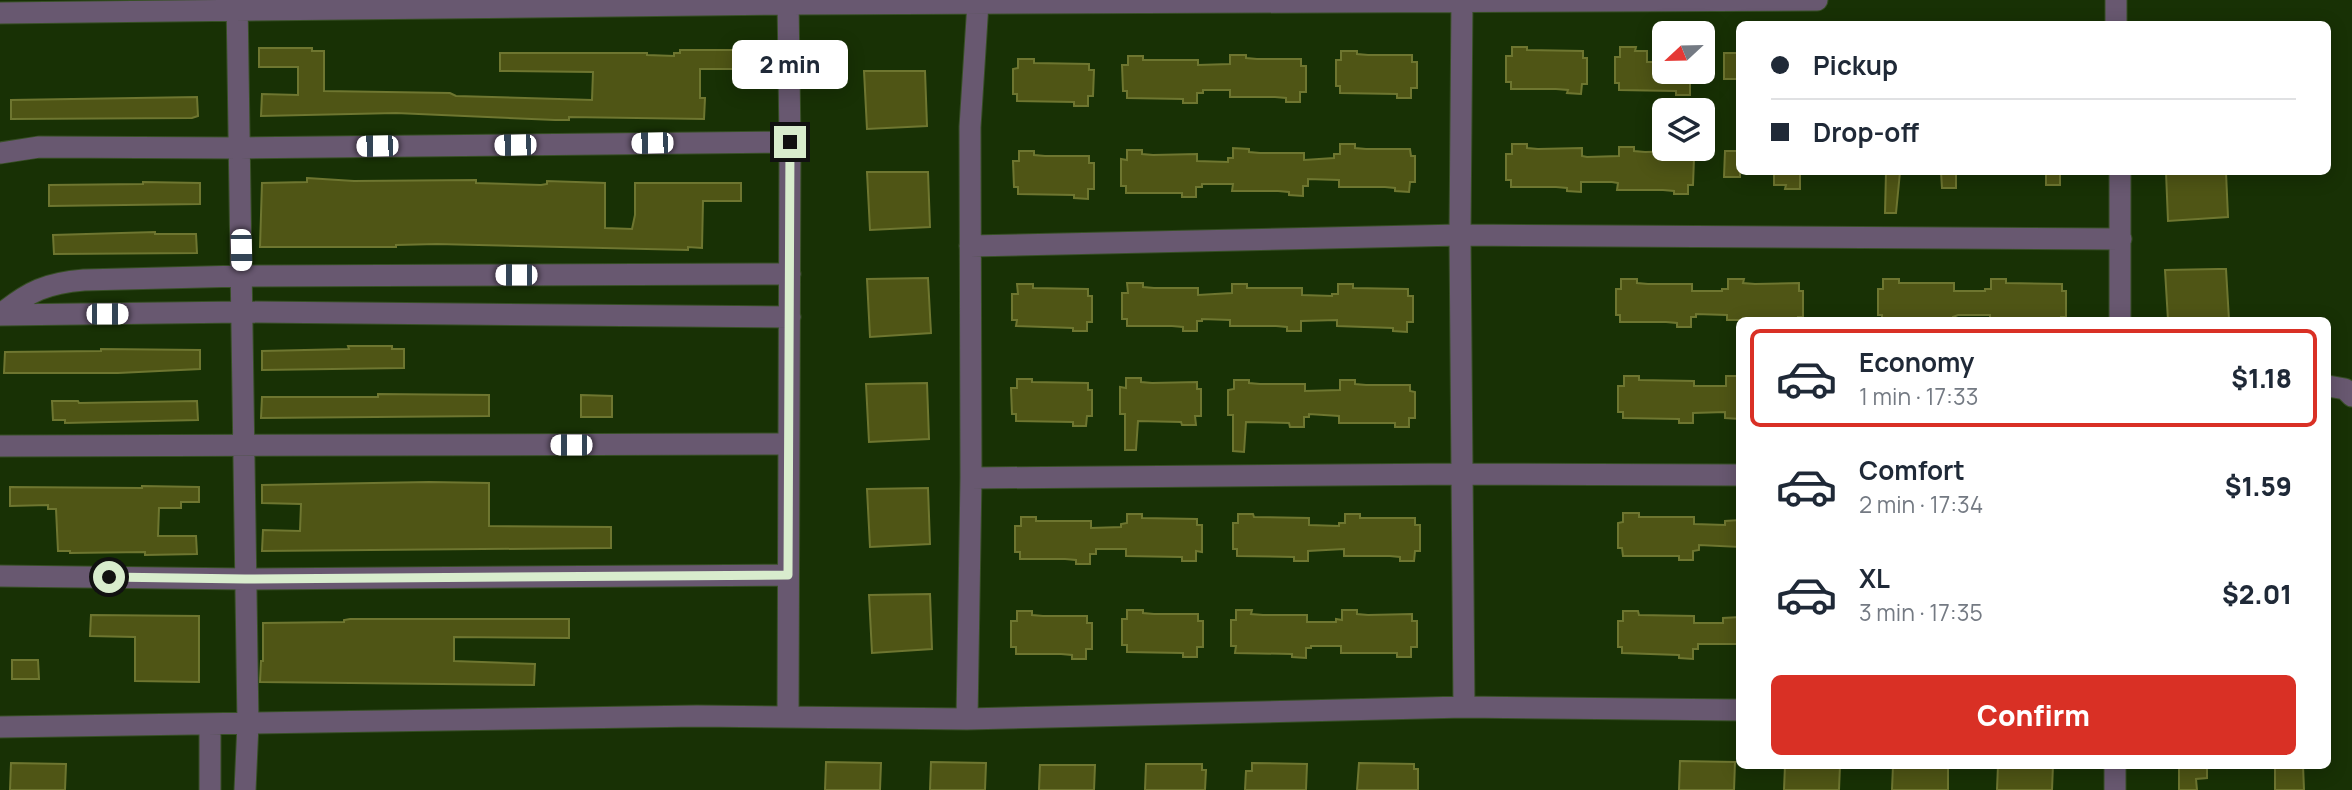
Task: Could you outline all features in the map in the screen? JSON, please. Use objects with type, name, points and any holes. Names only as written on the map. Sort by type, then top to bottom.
[{"type":"street","points":[[0,13],[238,6],[788,2],[1817,0]]},
{"type":"street","points":[[2116,0],[2116,21]]},
{"type":"street","points":[[1462,1],[1460,235],[1464,707]]},
{"type":"street","points":[[788,2],[788,717]]},
{"type":"street","points":[[967,719],[971,478],[970,127],[978,3]]},
{"type":"street","points":[[238,6],[247,723],[245,790]]},
{"type":"street","points":[[0,153],[39,147],[240,148],[790,142]]},
{"type":"street","points":[[2120,175],[2120,317]]},
{"type":"street","points":[[970,246],[1460,235],[2121,239]]},
{"type":"street","points":[[0,315],[39,288],[60,282],[242,276],[790,274]]},
{"type":"street","points":[[0,315],[242,312],[790,317]]},
{"type":"street","points":[[2331,387],[2345,389],[2352,396]]},
{"type":"street","points":[[0,446],[789,444]]},
{"type":"street","points":[[971,478],[1736,475]]},
{"type":"street","points":[[0,576],[245,579],[788,575]]},
{"type":"street","points":[[0,727],[697,716],[967,719],[1464,707],[1736,710]]},
{"type":"street","points":[[210,724],[210,790]]},
{"type":"street","points":[[2115,769],[2115,790]]},
{"type":"building","points":[[1512,47],[1527,47],[1527,50],[1583,51],[1583,58],[1587,58],[1587,84],[1582,84],[1581,94],[1556,89],[1511,89],[1511,82],[1506,82],[1506,56],[1512,56]]},
{"type":"building","points":[[1620,47],[1636,47],[1635,51],[1647,51],[1647,62],[1652,62],[1652,84],[1690,84],[1690,95],[1676,95],[1676,91],[1619,90],[1619,83],[1615,83],[1615,57],[1620,57]]},
{"type":"building","points":[[259,48],[312,48],[312,51],[324,51],[324,91],[450,93],[456,96],[592,100],[593,72],[500,71],[500,53],[647,53],[674,56],[674,53],[680,53],[680,50],[740,50],[740,69],[700,69],[700,98],[705,98],[704,119],[569,117],[569,120],[555,120],[396,113],[261,116],[262,94],[298,95],[298,67],[259,67]]},
{"type":"building","points":[[1341,51],[1357,51],[1357,54],[1368,55],[1412,55],[1412,62],[1417,62],[1417,88],[1411,88],[1411,98],[1397,98],[1397,94],[1340,93],[1340,86],[1336,86],[1336,60],[1341,60]]},
{"type":"building","points":[[1724,53],[1736,53],[1736,79],[1724,79]]},
{"type":"building","points":[[1230,55],[1246,55],[1246,58],[1257,59],[1301,59],[1301,66],[1306,66],[1306,92],[1300,92],[1300,102],[1286,102],[1286,98],[1230,97],[1230,90],[1203,90],[1203,93],[1197,93],[1197,103],[1183,103],[1183,99],[1127,98],[1127,91],[1123,91],[1122,65],[1128,65],[1128,56],[1143,56],[1143,60],[1198,60],[1198,65],[1230,64]]},
{"type":"building","points":[[1018,59],[1034,59],[1034,63],[1089,64],[1089,70],[1094,70],[1093,96],[1088,96],[1088,106],[1074,106],[1074,102],[1017,101],[1017,94],[1013,94],[1013,69],[1018,68]]},
{"type":"building","points":[[864,71],[925,71],[927,126],[867,129]]},
{"type":"building","points":[[197,97],[198,116],[192,118],[11,119],[11,100]]},
{"type":"building","points":[[1340,144],[1355,144],[1355,148],[1366,149],[1410,149],[1411,156],[1415,156],[1415,182],[1410,182],[1409,192],[1385,187],[1339,187],[1339,180],[1308,179],[1308,186],[1303,186],[1303,196],[1278,191],[1232,191],[1233,184],[1202,184],[1202,187],[1196,187],[1196,197],[1182,197],[1182,193],[1126,193],[1126,186],[1121,186],[1121,159],[1127,160],[1127,150],[1142,150],[1142,154],[1153,155],[1197,154],[1197,161],[1228,162],[1228,158],[1233,158],[1233,148],[1260,153],[1304,153],[1304,160],[1334,158],[1334,154],[1340,154]]},
{"type":"building","points":[[1512,144],[1527,144],[1527,148],[1538,149],[1582,148],[1582,156],[1587,157],[1619,156],[1619,147],[1634,147],[1634,151],[1652,152],[1652,161],[1694,161],[1693,185],[1688,185],[1688,194],[1674,194],[1674,191],[1663,190],[1617,190],[1618,183],[1612,182],[1581,182],[1581,192],[1556,187],[1511,187],[1511,180],[1506,180],[1506,154],[1512,154]]},
{"type":"building","points":[[1019,151],[1034,151],[1034,155],[1045,156],[1089,156],[1089,163],[1094,163],[1094,189],[1088,189],[1088,199],[1074,198],[1074,195],[1018,194],[1018,187],[1014,187],[1013,161],[1019,161]]},
{"type":"building","points":[[1725,151],[1736,151],[1736,175],[1740,177],[1724,177]]},
{"type":"building","points":[[867,172],[928,172],[930,227],[870,230]]},
{"type":"building","points":[[1774,175],[1800,175],[1800,189],[1785,189],[1786,185],[1774,185]]},
{"type":"building","points":[[1886,175],[1900,175],[1896,213],[1885,213]]},
{"type":"building","points":[[1941,175],[1956,175],[1956,188],[1942,188]]},
{"type":"building","points":[[2046,175],[2060,175],[2060,185],[2046,185]]},
{"type":"building","points":[[2166,175],[2226,175],[2228,217],[2168,221]]},
{"type":"building","points":[[307,178],[354,181],[476,180],[476,183],[541,185],[547,184],[547,181],[605,183],[605,228],[632,229],[635,183],[741,183],[741,201],[703,201],[702,248],[688,247],[688,250],[437,244],[396,247],[260,247],[262,183],[307,182]]},
{"type":"building","points":[[200,183],[200,204],[49,206],[49,185]]},
{"type":"building","points":[[155,232],[196,234],[197,253],[54,254],[53,235]]},
{"type":"building","points":[[2226,269],[2229,317],[2168,317],[2165,270]]},
{"type":"building","points":[[928,278],[931,333],[870,337],[867,279]]},
{"type":"building","points":[[1621,279],[1637,279],[1637,283],[1648,284],[1692,284],[1692,291],[1728,289],[1728,279],[1744,279],[1743,283],[1755,284],[1799,283],[1799,291],[1803,291],[1803,317],[1736,317],[1736,320],[1727,320],[1727,315],[1696,314],[1696,317],[1691,317],[1691,327],[1677,327],[1677,323],[1666,322],[1620,322],[1620,315],[1616,315],[1616,289],[1621,289]]},
{"type":"building","points":[[1883,279],[1899,279],[1899,283],[1954,283],[1954,291],[1985,291],[1991,289],[1991,279],[2006,279],[2006,283],[2062,284],[2062,291],[2066,291],[2066,317],[1882,317],[1878,315],[1878,289],[1883,289]]},
{"type":"building","points":[[1127,283],[1143,283],[1143,287],[1154,288],[1198,288],[1198,295],[1232,293],[1232,284],[1247,284],[1247,288],[1302,288],[1302,295],[1332,296],[1338,294],[1338,284],[1353,284],[1353,288],[1408,289],[1408,296],[1413,296],[1413,322],[1407,322],[1407,332],[1393,331],[1393,328],[1337,326],[1337,320],[1301,321],[1301,331],[1287,331],[1287,327],[1276,326],[1230,326],[1230,320],[1202,319],[1197,321],[1197,331],[1183,331],[1183,327],[1172,326],[1127,326],[1127,319],[1122,319],[1122,293],[1128,293]]},
{"type":"building","points":[[1017,284],[1033,284],[1033,288],[1088,289],[1088,296],[1092,296],[1092,322],[1087,322],[1087,331],[1016,326],[1017,320],[1012,320],[1012,294],[1018,294]]},
{"type":"building","points":[[348,346],[392,346],[392,349],[404,349],[404,368],[262,370],[262,351],[349,349]]},
{"type":"building","points":[[200,350],[200,369],[118,373],[4,373],[5,352]]},
{"type":"building","points":[[1624,376],[1639,376],[1639,380],[1694,381],[1694,386],[1726,386],[1726,376],[1736,376],[1736,419],[1725,418],[1725,412],[1693,413],[1693,423],[1679,423],[1679,419],[1623,418],[1623,412],[1618,412],[1618,386],[1624,386]]},
{"type":"building","points":[[1126,378],[1141,378],[1141,382],[1152,383],[1197,382],[1197,389],[1201,389],[1201,416],[1195,416],[1196,425],[1138,421],[1136,450],[1125,450],[1125,414],[1120,414],[1120,387],[1126,388]]},
{"type":"building","points":[[1017,379],[1032,379],[1032,382],[1088,383],[1088,390],[1092,390],[1092,416],[1087,416],[1086,426],[1073,426],[1073,422],[1016,421],[1016,414],[1012,414],[1011,388],[1017,388]]},
{"type":"building","points":[[1234,380],[1249,380],[1249,383],[1260,384],[1305,384],[1305,391],[1340,390],[1340,380],[1355,380],[1355,384],[1366,385],[1410,385],[1410,391],[1415,392],[1415,418],[1409,418],[1409,427],[1395,427],[1395,423],[1339,423],[1339,416],[1309,414],[1309,417],[1304,417],[1304,427],[1290,427],[1289,423],[1246,422],[1244,452],[1233,451],[1233,415],[1228,415],[1228,390],[1234,389]]},
{"type":"building","points":[[927,383],[929,439],[869,442],[866,384]]},
{"type":"building","points":[[378,394],[489,395],[489,416],[261,418],[262,397],[378,397]]},
{"type":"building","points":[[581,395],[612,396],[612,417],[581,417]]},
{"type":"building","points":[[52,401],[197,401],[198,420],[65,423],[65,420],[53,420]]},
{"type":"building","points":[[489,483],[489,526],[611,527],[611,548],[262,551],[263,530],[300,531],[301,504],[262,503],[262,485]]},
{"type":"building","points":[[10,487],[199,487],[199,502],[181,502],[181,508],[159,508],[158,536],[196,536],[197,554],[145,555],[145,552],[58,551],[56,509],[48,509],[48,505],[10,506]]},
{"type":"building","points":[[928,488],[930,544],[870,547],[867,489]]},
{"type":"building","points":[[1623,513],[1639,513],[1639,517],[1694,517],[1694,524],[1725,525],[1725,521],[1736,520],[1736,547],[1699,545],[1699,550],[1693,551],[1693,560],[1679,560],[1679,556],[1623,556],[1622,548],[1618,548],[1618,523],[1623,522]]},
{"type":"building","points":[[1127,514],[1142,514],[1142,518],[1197,519],[1197,525],[1202,525],[1202,552],[1196,551],[1196,561],[1182,561],[1182,557],[1126,556],[1126,549],[1096,549],[1096,554],[1090,554],[1090,564],[1076,564],[1076,560],[1065,559],[1020,559],[1020,552],[1015,552],[1015,526],[1021,526],[1021,517],[1036,517],[1036,521],[1091,521],[1091,528],[1121,527],[1121,524],[1127,523]]},
{"type":"building","points":[[1238,514],[1309,518],[1309,525],[1339,526],[1339,523],[1345,523],[1345,514],[1360,514],[1360,518],[1415,518],[1415,525],[1420,525],[1420,551],[1415,551],[1414,561],[1400,561],[1400,557],[1390,556],[1344,556],[1344,549],[1308,551],[1308,561],[1294,561],[1294,557],[1237,556],[1237,549],[1233,549],[1233,523],[1238,523]]},
{"type":"building","points":[[930,594],[932,649],[872,653],[869,595]]},
{"type":"building","points":[[1127,610],[1143,610],[1143,613],[1154,614],[1198,614],[1198,621],[1203,621],[1203,647],[1197,647],[1197,657],[1183,657],[1183,653],[1127,652],[1127,645],[1122,645],[1122,619],[1127,619]]},
{"type":"building","points":[[1236,610],[1252,610],[1251,614],[1263,615],[1307,615],[1307,622],[1342,620],[1342,610],[1357,610],[1357,614],[1368,615],[1412,614],[1412,621],[1417,621],[1417,647],[1411,647],[1411,657],[1397,657],[1397,653],[1341,653],[1341,646],[1311,646],[1306,648],[1306,658],[1292,657],[1292,654],[1235,653],[1236,646],[1231,646],[1231,620],[1236,620]]},
{"type":"building","points":[[1017,611],[1032,611],[1032,615],[1043,616],[1087,616],[1087,623],[1092,623],[1092,649],[1086,649],[1086,659],[1072,659],[1072,655],[1061,654],[1016,654],[1016,647],[1011,647],[1011,621],[1017,621]]},
{"type":"building","points":[[1623,611],[1638,611],[1639,615],[1694,616],[1694,623],[1723,623],[1723,618],[1736,617],[1736,644],[1698,644],[1698,649],[1693,649],[1693,659],[1679,658],[1679,655],[1622,653],[1622,647],[1618,647],[1618,621],[1623,621]]},
{"type":"building","points":[[91,615],[199,616],[199,682],[135,681],[135,637],[90,636]]},
{"type":"building","points":[[350,619],[569,619],[569,638],[454,637],[454,661],[535,664],[534,685],[260,682],[263,623],[344,622]]},
{"type":"building","points":[[12,660],[38,660],[39,679],[12,679]]},
{"type":"building","points":[[1680,761],[1735,762],[1734,790],[1679,790]]},
{"type":"building","points":[[826,762],[881,763],[880,790],[825,790]]},
{"type":"building","points":[[931,762],[986,763],[985,790],[930,790]]},
{"type":"building","points":[[11,763],[66,764],[65,790],[10,790]]},
{"type":"building","points":[[1252,763],[1307,764],[1306,790],[1245,790],[1246,771],[1252,771]]},
{"type":"building","points":[[1359,763],[1414,764],[1414,769],[1418,769],[1418,790],[1357,790]]},
{"type":"building","points":[[1146,764],[1202,764],[1202,770],[1206,770],[1205,790],[1145,790]]},
{"type":"building","points":[[1040,765],[1095,765],[1094,790],[1039,790]]},
{"type":"building","points":[[1785,769],[1840,769],[1839,790],[1784,790]]},
{"type":"building","points":[[1893,769],[1948,769],[1948,790],[1892,790]]},
{"type":"building","points":[[1998,769],[2053,769],[2052,790],[1997,790]]},
{"type":"building","points":[[2179,769],[2207,769],[2207,778],[2196,779],[2197,790],[2179,790]]},
{"type":"building","points":[[2275,769],[2303,769],[2304,790],[2275,790]]},
{"type":"route","points":[[109,577],[245,579],[788,575],[790,142]]}]
